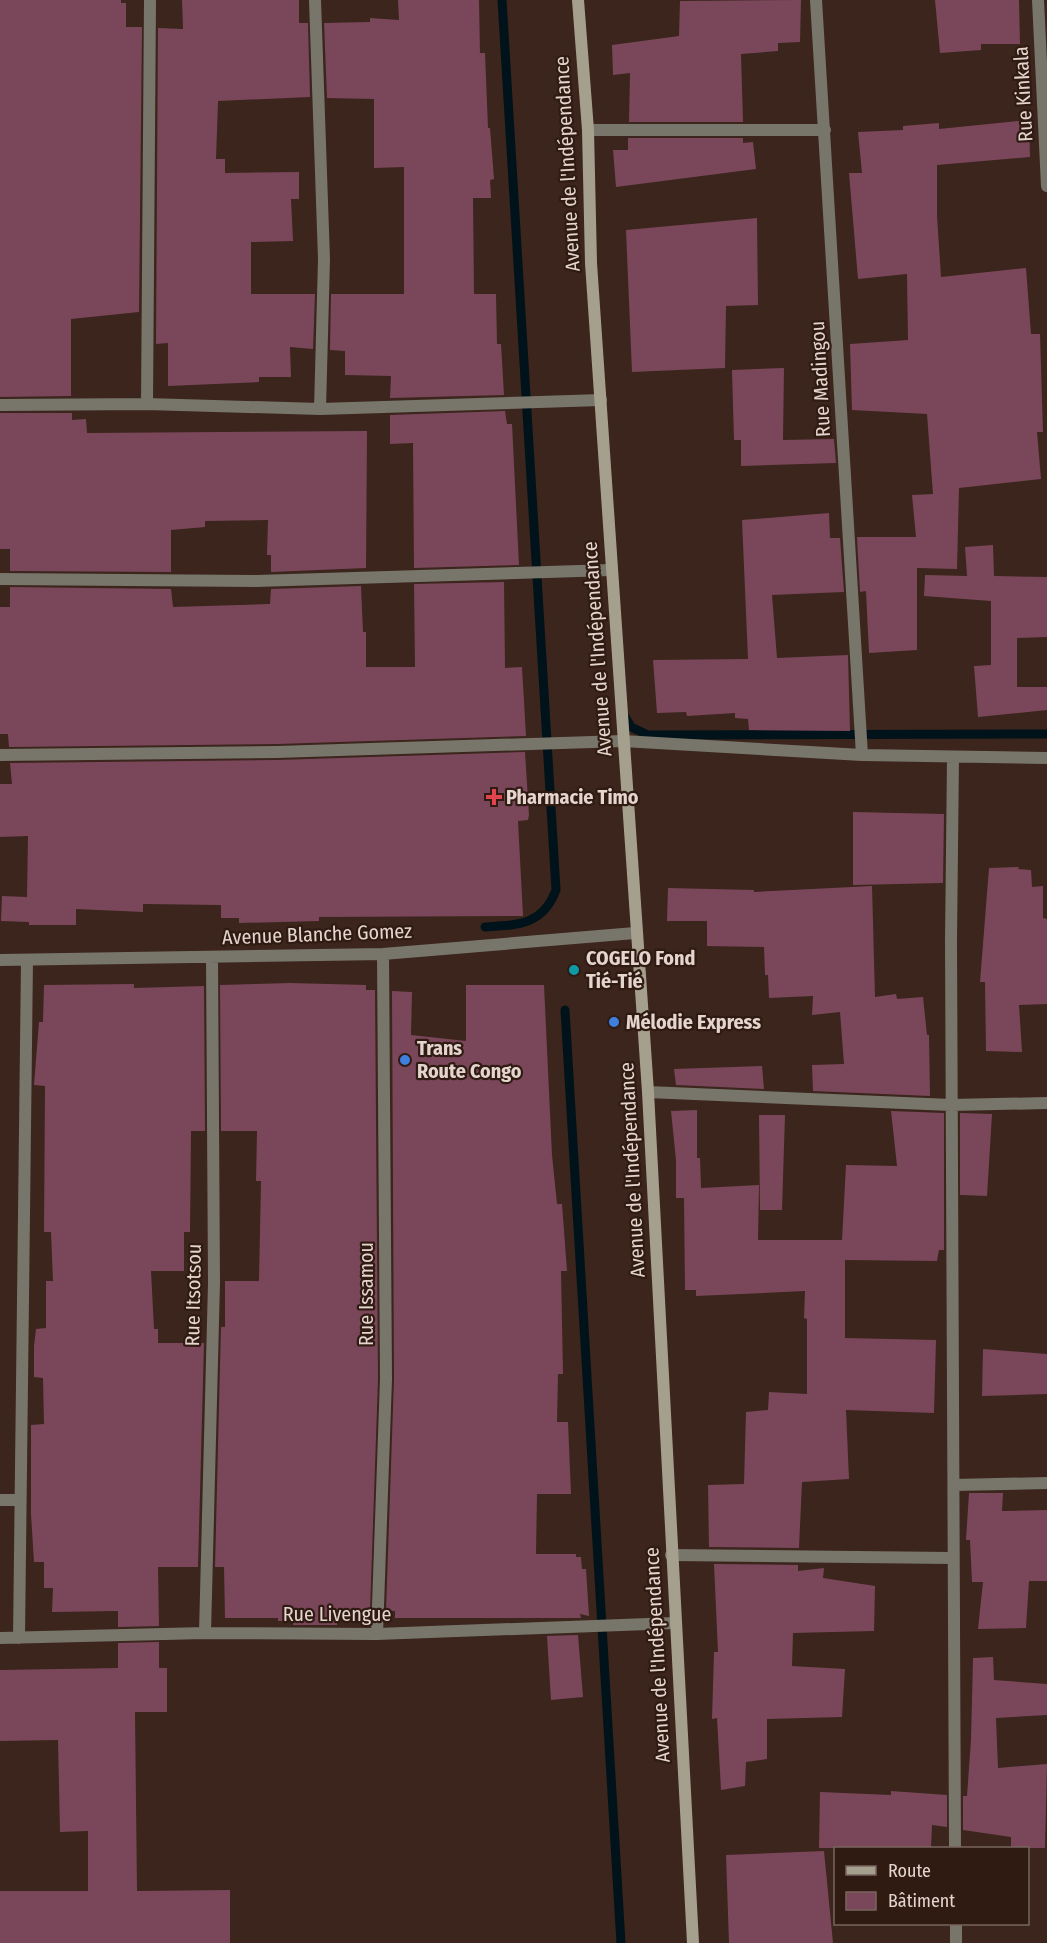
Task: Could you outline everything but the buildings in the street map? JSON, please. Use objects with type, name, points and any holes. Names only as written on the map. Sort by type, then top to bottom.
[{"type":"street","points":[[147,404],[150,0]]},
{"type":"street","points":[[315,0],[324,259],[320,409]]},
{"type":"street","name":"Avenue de l'Indépendance","points":[[578,0],[588,130],[591,263],[635,933],[648,1092],[693,1943]]},
{"type":"street","name":"Rue Madingou","points":[[816,0],[862,755]]},
{"type":"street","name":"Rue Kinkala","points":[[1038,0],[1047,186]]},
{"type":"street","points":[[588,130],[825,130]]},
{"type":"street","points":[[0,405],[147,404],[320,409],[601,400]]},
{"type":"street","points":[[0,579],[256,581],[611,570]]},
{"type":"street","points":[[0,756],[277,752],[623,741],[862,755],[1047,758]]},
{"type":"street","points":[[953,758],[951,1106],[955,1847]]},
{"type":"street","name":"Avenue Blanche Gomez","points":[[0,960],[383,954],[635,933]]},
{"type":"street","name":"Rue Issamou","points":[[376,1634],[386,1379],[383,954]]},
{"type":"street","name":"Rue Itsotsou","points":[[205,1633],[214,1283],[212,957]]},
{"type":"street","points":[[19,1638],[27,960]]},
{"type":"street","points":[[648,1092],[951,1106],[1047,1103]]},
{"type":"street","points":[[954,1485],[1047,1484]]},
{"type":"street","points":[[0,1500],[19,1500]]},
{"type":"street","points":[[671,1555],[952,1558]]},
{"type":"street","name":"Rue Livengue","points":[[0,1638],[205,1633],[376,1634],[675,1623]]},
{"type":"street","points":[[956,1925],[956,1943]]},
{"type":"waterway","points":[[485,927],[519,924],[537,917],[551,902],[556,890],[502,0]]},
{"type":"waterway","points":[[624,715],[631,727],[648,735],[1047,734]]},
{"type":"waterway","points":[[565,1010],[621,1943]]},
{"type":"place","name":"Pharmacie Timo","points":[[494,797]]},
{"type":"place","name":"COGELO Fond Tié-Tié","points":[[574,970]]},
{"type":"place","name":"Mélodie Express","points":[[614,1022]]},
{"type":"place","name":"Trans Route Congo","points":[[405,1060]]}]
